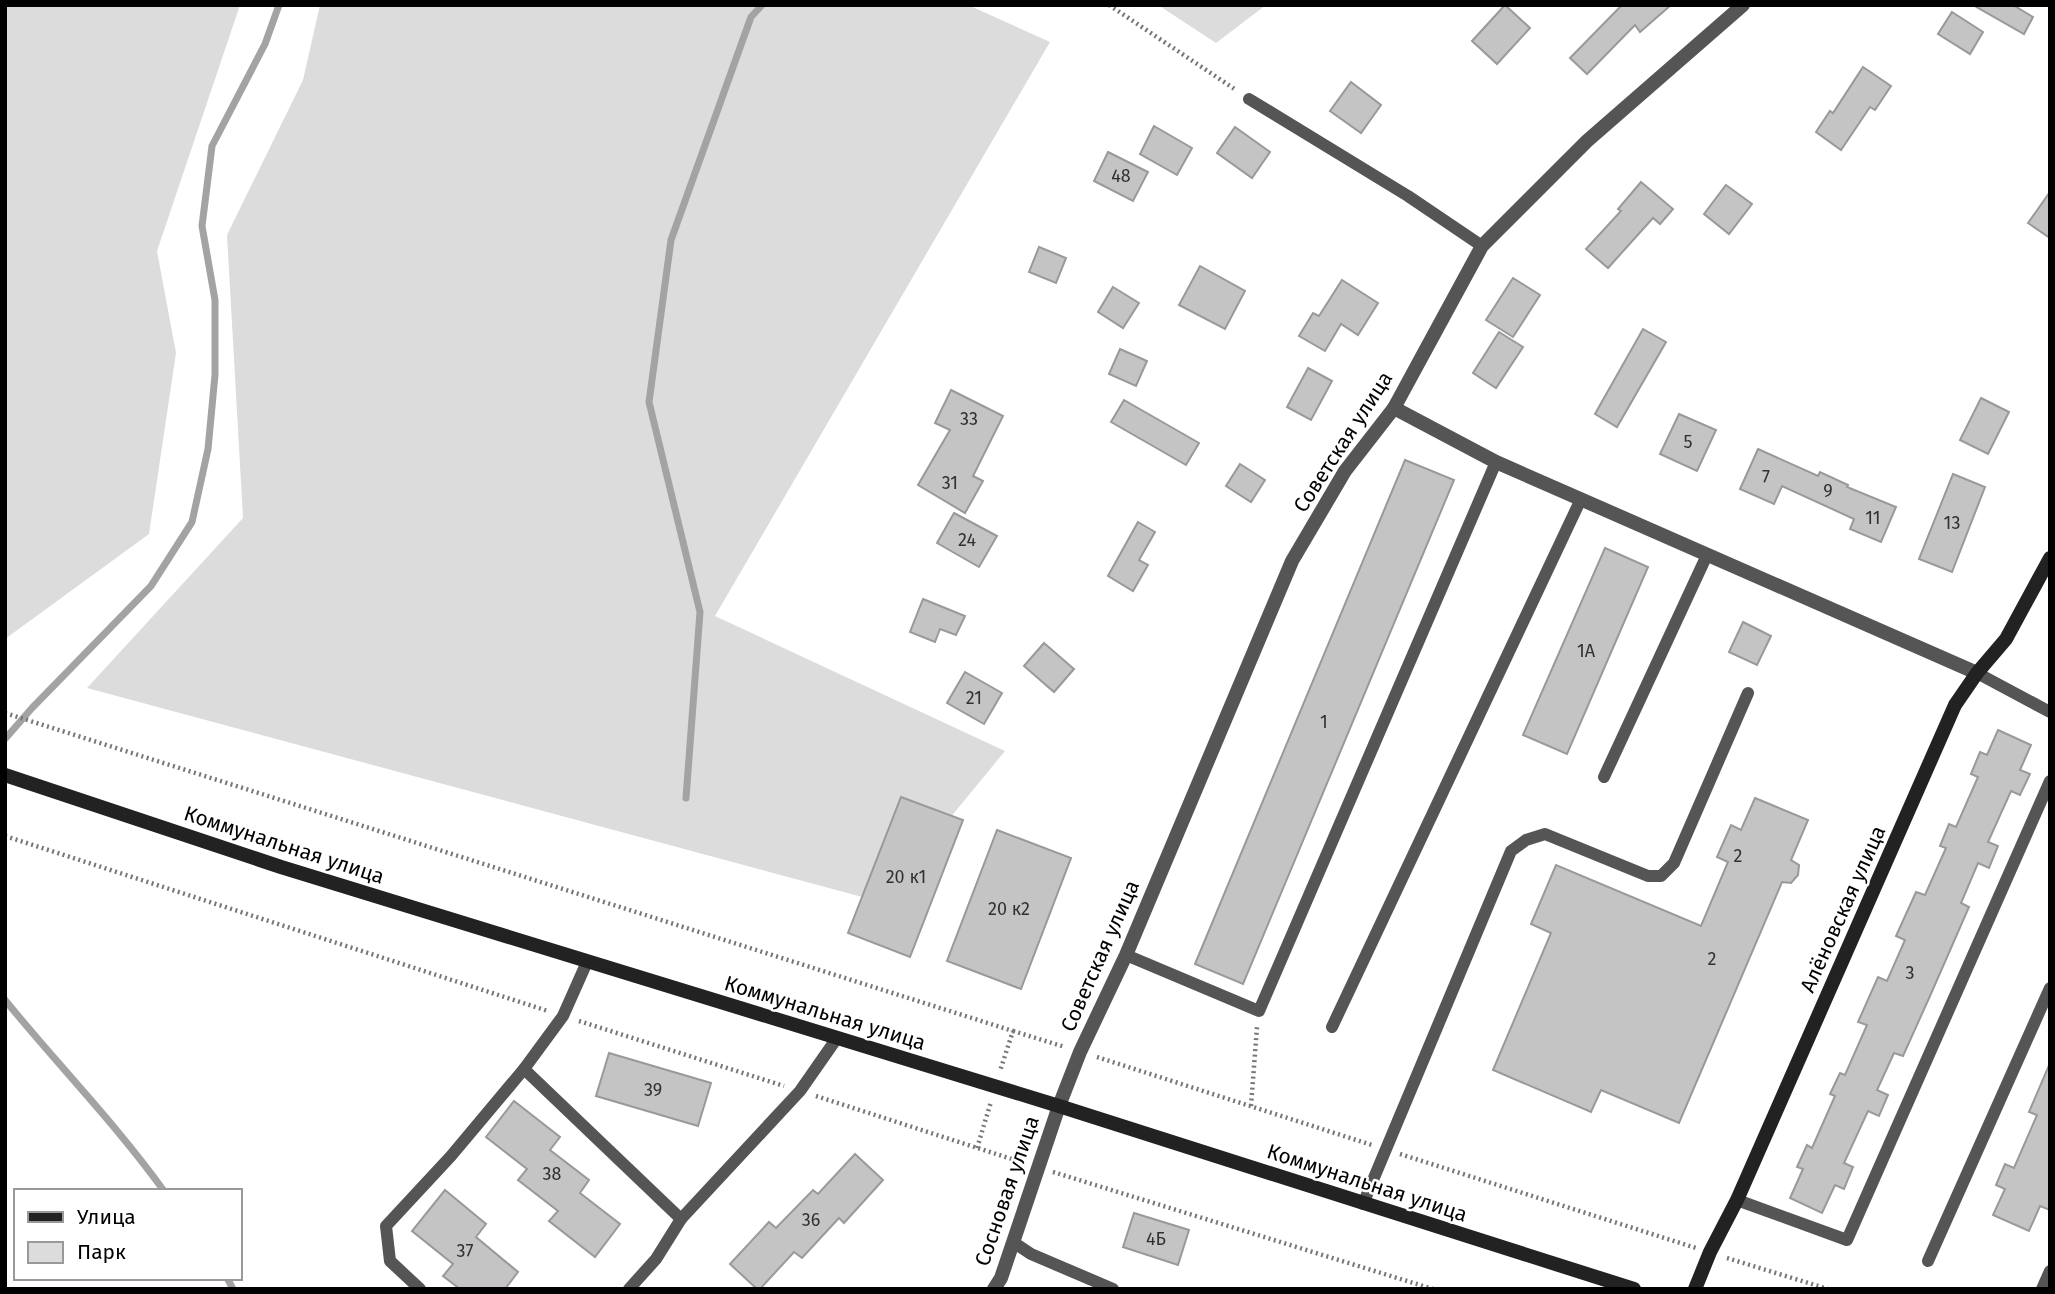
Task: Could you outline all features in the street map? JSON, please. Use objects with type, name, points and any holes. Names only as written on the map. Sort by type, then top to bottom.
[{"type":"street","name":"Советская улица","points":[[1059,1106],[1080,1052],[1126,955],[1292,561],[1345,471],[1394,408],[1482,246],[1587,141],[1743,5]]},
{"type":"street","points":[[1394,408],[1496,462],[1977,673]]},
{"type":"street","name":"Алёновская улица","points":[[1695,1289],[1710,1252],[1737,1200],[1955,705],[1977,673],[2006,639],[2050,558]]},
{"type":"street","name":"Коммунальная улица","points":[[5,775],[281,867],[1059,1106],[1634,1289]]},
{"type":"street","name":"Сосновая улица","points":[[995,1289],[1059,1106]]},
{"type":"lane","points":[[1250,99],[1408,196],[1482,246]]},
{"type":"lane","points":[[1126,955],[1259,1011],[1496,462]]},
{"type":"lane","points":[[1332,1027],[1581,499]]},
{"type":"lane","points":[[1604,777],[1707,555]]},
{"type":"lane","points":[[1977,673],[2050,712]]},
{"type":"lane","points":[[1363,1204],[1511,851],[1526,840],[1545,834],[1648,876],[1661,876],[1674,863],[1748,693]]},
{"type":"lane","points":[[1737,1200],[1847,1240],[2050,781]]},
{"type":"lane","points":[[420,1289],[390,1261],[386,1226],[452,1156],[524,1069],[563,1016],[587,962]]},
{"type":"lane","points":[[1928,1261],[2050,988]]},
{"type":"lane","points":[[629,1289],[656,1259],[681,1219],[800,1091],[836,1038]]},
{"type":"lane","points":[[524,1069],[681,1219]]},
{"type":"lane","points":[[1013,1242],[1031,1254],[1113,1289]]},
{"type":"lane","points":[[2042,1289],[2050,1271]]},
{"type":"path","points":[[1109,5],[1250,99]]},
{"type":"path","points":[[5,713],[1382,1148]]},
{"type":"path","points":[[5,836],[977,1148],[1433,1289]]},
{"type":"path","points":[[1251,1106],[1259,1011]]},
{"type":"path","points":[[977,1148],[1013,1031]]},
{"type":"path","points":[[1395,1152],[1828,1289]]},
{"type":"green space","points":[[5,5],[240,5],[157,251],[176,353],[149,534],[5,639]]},
{"type":"green space","points":[[320,5],[968,5],[1050,42],[715,616],[1005,751],[881,902],[87,688],[243,518],[227,235],[303,80]]},
{"type":"green space","points":[[1158,5],[1266,5],[1216,43]]},
{"type":"building","points":[[1505,5],[1530,28],[1497,64],[1472,41]]},
{"type":"building","points":[[1618,5],[1671,5],[1640,32],[1635,25],[1587,74],[1570,58],[1620,7]]},
{"type":"building","points":[[1973,5],[2013,5],[2033,17],[2024,34]]},
{"type":"building","points":[[1952,12],[1983,32],[1970,54],[1938,34]]},
{"type":"building","points":[[1863,67],[1891,86],[1875,110],[1870,107],[1841,150],[1816,132],[1830,111],[1833,113]]},
{"type":"building","points":[[1351,82],[1381,105],[1361,133],[1330,111]]},
{"type":"building","points":[[1154,126],[1192,148],[1177,175],[1140,154]]},
{"type":"building","points":[[1235,127],[1270,152],[1252,178],[1217,153]]},
{"type":"building","points":[[1108,152],[1148,172],[1133,201],[1094,181]]},
{"type":"building","points":[[1641,182],[1673,209],[1660,224],[1653,218],[1608,268],[1586,249],[1621,211],[1618,209]]},
{"type":"building","points":[[1726,185],[1752,204],[1729,234],[1704,214]]},
{"type":"building","points":[[2050,192],[2050,238],[2028,223]]},
{"type":"building","points":[[1039,247],[1066,258],[1056,283],[1029,272]]},
{"type":"building","points":[[1200,266],[1245,291],[1225,329],[1179,305]]},
{"type":"building","points":[[1513,278],[1540,295],[1513,337],[1486,320]]},
{"type":"building","points":[[1342,280],[1378,303],[1358,335],[1341,324],[1325,351],[1299,336],[1313,313],[1319,316]]},
{"type":"building","points":[[1113,287],[1139,303],[1123,328],[1098,312]]},
{"type":"building","points":[[1643,329],[1666,342],[1617,427],[1595,414]]},
{"type":"building","points":[[1499,332],[1523,347],[1496,388],[1473,373]]},
{"type":"building","points":[[1120,349],[1147,361],[1136,386],[1109,374]]},
{"type":"building","points":[[1308,368],[1332,381],[1311,420],[1287,407]]},
{"type":"building","points":[[951,390],[1003,416],[973,476],[983,481],[965,513],[918,485],[950,430],[935,423]]},
{"type":"building","points":[[1981,398],[2009,412],[1988,454],[1960,440]]},
{"type":"building","points":[[1124,400],[1199,443],[1186,465],[1111,422]]},
{"type":"building","points":[[1679,414],[1716,430],[1697,471],[1660,454]]},
{"type":"building","points":[[1758,449],[1818,476],[1820,472],[1848,485],[1847,487],[1896,507],[1881,542],[1850,529],[1854,519],[1782,486],[1774,504],[1740,489]]},
{"type":"building","points":[[1405,460],[1454,480],[1243,984],[1195,964]]},
{"type":"building","points":[[1240,464],[1265,480],[1251,502],[1226,486]]},
{"type":"building","points":[[1953,474],[1985,487],[1952,572],[1919,559]]},
{"type":"building","points":[[954,513],[997,536],[979,567],[937,543]]},
{"type":"building","points":[[1138,522],[1155,532],[1139,560],[1148,565],[1133,591],[1108,576]]},
{"type":"building","points":[[1605,548],[1648,567],[1567,754],[1523,735]]},
{"type":"building","points":[[923,599],[965,616],[956,635],[940,629],[935,642],[910,632]]},
{"type":"building","points":[[1743,622],[1771,636],[1757,665],[1729,652]]},
{"type":"building","points":[[1044,643],[1074,669],[1054,692],[1024,666]]},
{"type":"building","points":[[965,672],[1002,693],[984,724],[947,703]]},
{"type":"building","points":[[1998,730],[2031,745],[2020,770],[2030,774],[2020,795],[2011,791],[1988,842],[1998,846],[1989,868],[1978,863],[1961,903],[1969,907],[1930,996],[1903,1056],[1894,1053],[1877,1090],[1888,1095],[1879,1116],[1868,1111],[1844,1163],[1853,1167],[1844,1189],[1835,1185],[1822,1213],[1790,1198],[1803,1169],[1797,1167],[1807,1145],[1812,1148],[1835,1096],[1830,1094],[1840,1073],[1845,1075],[1867,1025],[1858,1022],[1878,977],[1887,981],[1905,940],[1896,936],[1916,892],[1925,895],[1946,848],[1940,846],[1949,824],[1956,827],[1978,777],[1971,774],[1980,752],[1987,755]]},
{"type":"building","points":[[901,797],[963,820],[910,957],[848,933]]},
{"type":"building","points":[[1755,798],[1808,820],[1791,860],[1799,865],[1798,875],[1791,883],[1782,882],[1679,1123],[1601,1090],[1591,1112],[1493,1070],[1551,933],[1531,924],[1556,865],[1701,926],[1728,862],[1717,857],[1731,825],[1741,830]]},
{"type":"building","points":[[997,830],[1071,858],[1021,989],[947,961]]},
{"type":"building","points":[[609,1053],[711,1083],[698,1126],[596,1096]]},
{"type":"building","points":[[2050,1063],[2050,1210],[2040,1206],[2029,1231],[1993,1215],[2005,1189],[1996,1185],[2005,1164],[2014,1168],[2037,1115],[2029,1112]]},
{"type":"building","points":[[514,1101],[560,1137],[550,1150],[589,1180],[580,1193],[620,1224],[595,1257],[549,1221],[558,1211],[518,1180],[527,1169],[486,1137]]},
{"type":"building","points":[[855,1154],[883,1180],[844,1223],[839,1218],[802,1258],[794,1252],[760,1289],[757,1289],[730,1264],[769,1222],[776,1228],[813,1190],[818,1194]]},
{"type":"building","points":[[445,1190],[486,1224],[476,1237],[518,1272],[505,1289],[460,1289],[443,1276],[453,1264],[412,1231]]},
{"type":"building","points":[[1134,1213],[1189,1230],[1178,1265],[1123,1247]]},
{"type":"waterway","points":[[5,739],[151,586],[192,522],[208,449],[215,375],[215,300],[202,226],[212,146],[265,44],[279,5]]},
{"type":"waterway","points":[[686,798],[700,612],[649,402],[671,240],[751,17],[762,5]]},
{"type":"waterway","points":[[5,1000],[162,1189]]},
{"type":"waterway","points":[[228,1280],[233,1289]]}]
